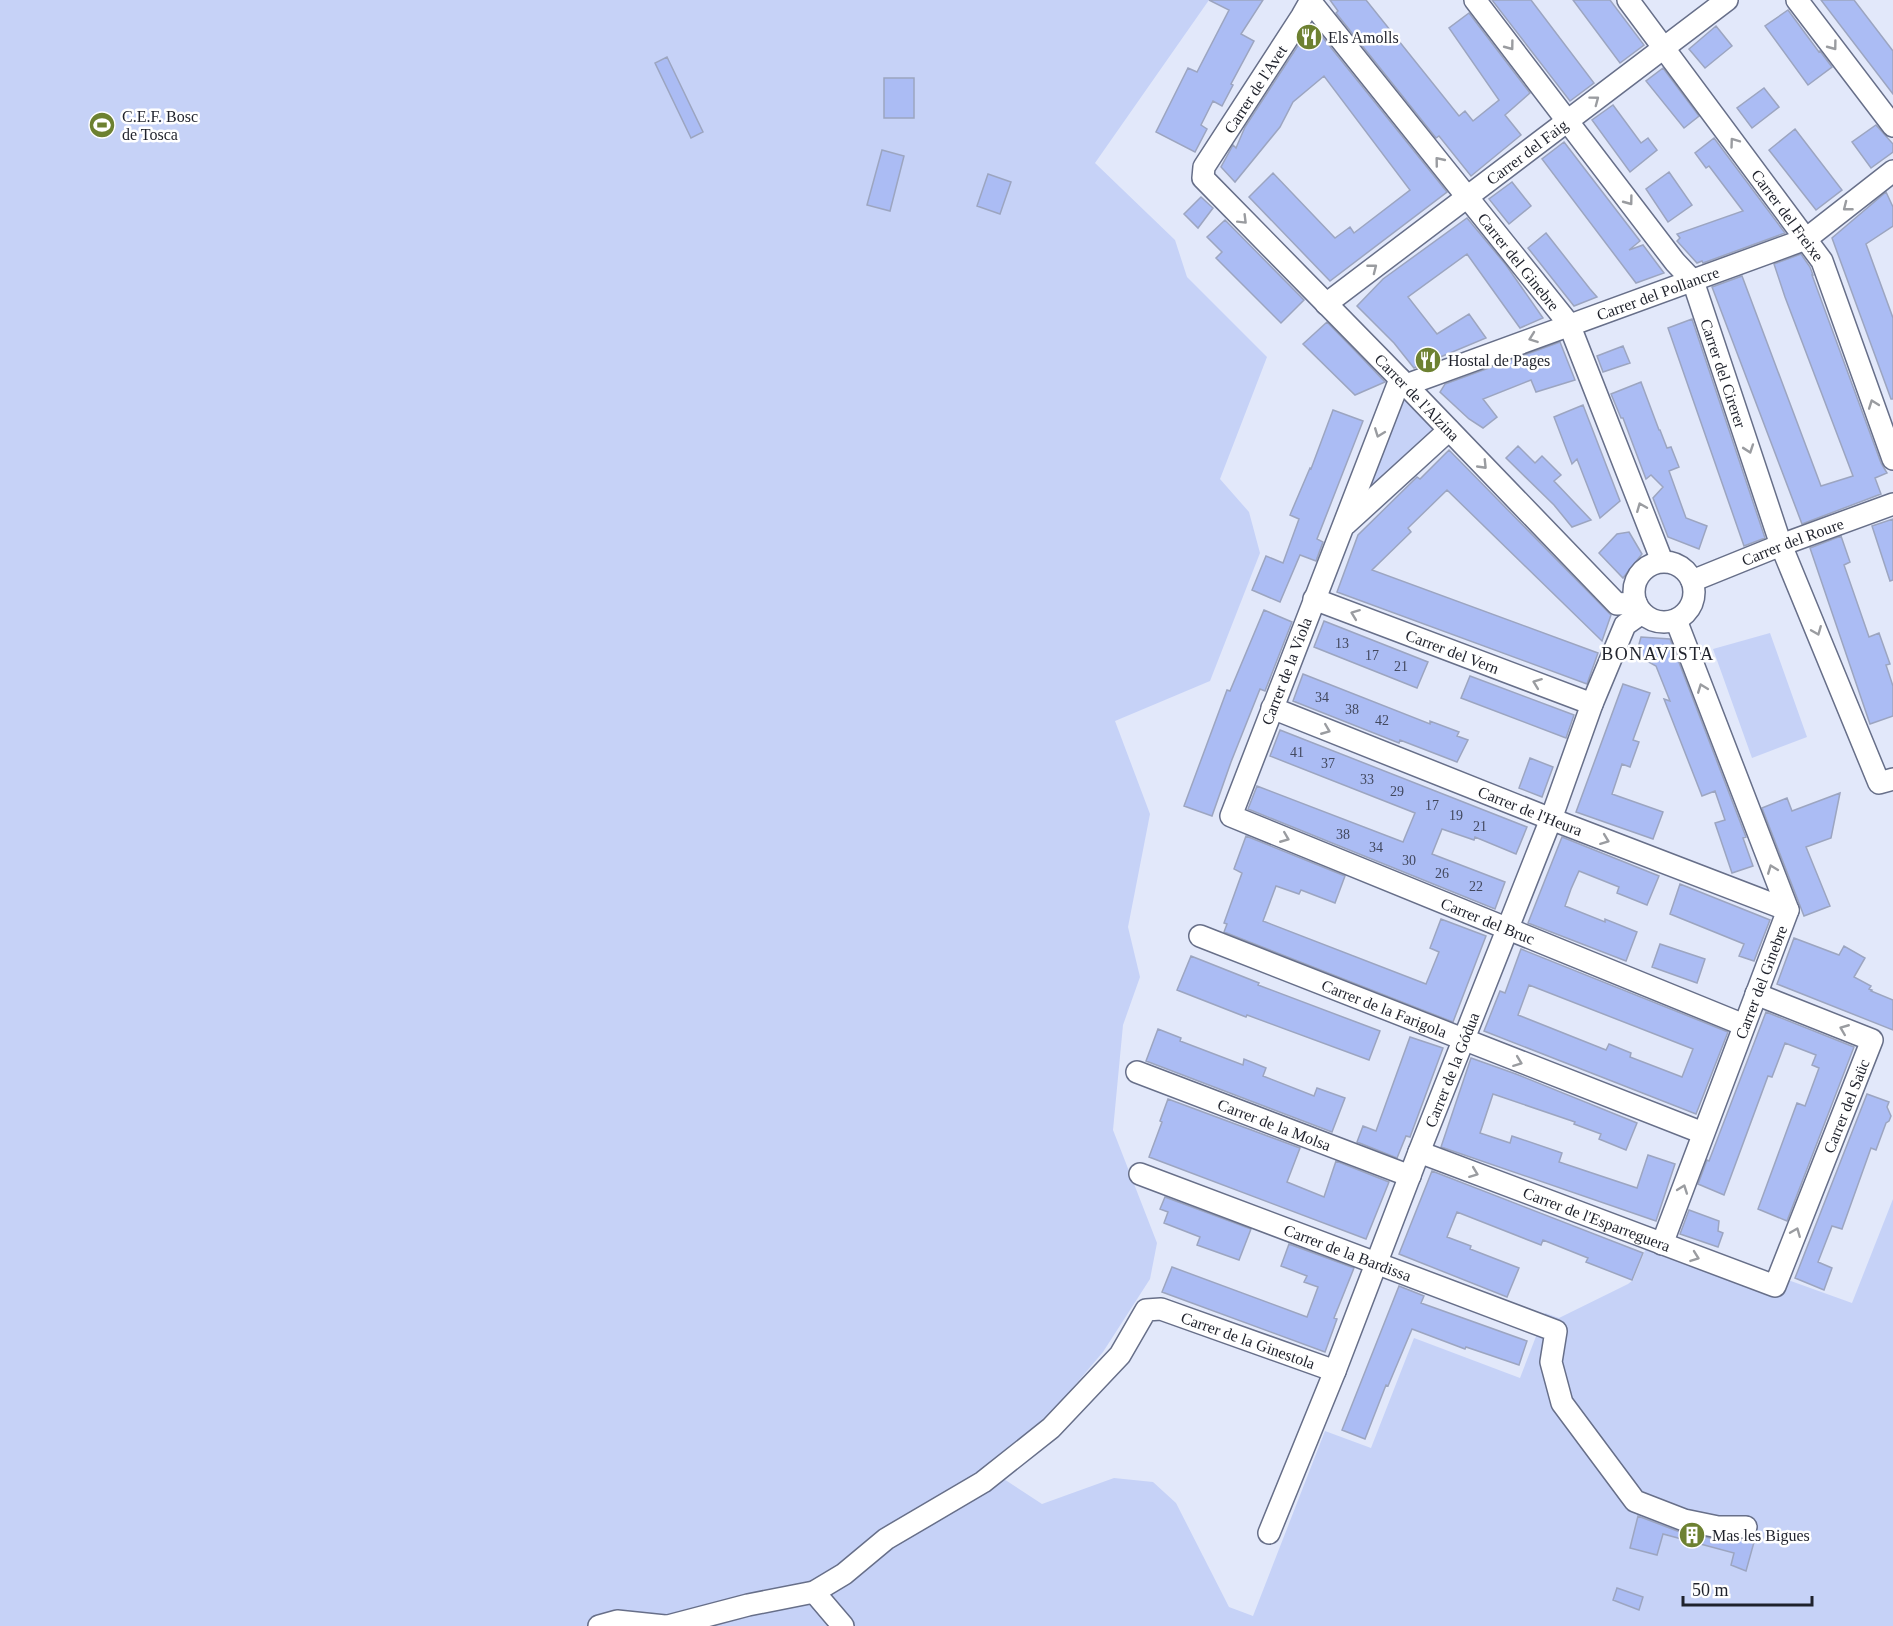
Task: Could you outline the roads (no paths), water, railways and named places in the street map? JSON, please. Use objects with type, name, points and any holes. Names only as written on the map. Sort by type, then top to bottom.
[{"type":"street","name":"Carrer del Cirerer","points":[[1475,0],[1675,262],[1693,281],[1781,545],[1879,783],[1893,778]]},
{"type":"street","name":"Carrer del Freixe","points":[[1628,0],[1822,261],[1893,459]]},
{"type":"street","name":"Carrer del Faig","points":[[1326,304],[1727,0]]},
{"type":"street","points":[[1797,0],[1893,126]]},
{"type":"street","name":"Carrer de l'Avet","points":[[1203,178],[1204,167],[1310,1]]},
{"type":"street","name":"Carrer del Ginebre","points":[[1310,1],[1569,324],[1662,561]]},
{"type":"street","name":"Carrer del Pollancre","points":[[1403,382],[1806,239],[1893,171]]},
{"type":"street","name":"Carrer de l'Alzina","points":[[1203,178],[1617,604],[1639,608]]},
{"type":"street","name":"Carrer de la Viola","points":[[1231,816],[1314,599],[1403,382]]},
{"type":"street","name":"Carrer de la Viola","points":[[1344,526],[1449,430]]},
{"type":"street","name":"Carrer del Roure","points":[[1692,581],[1893,504]]},
{"type":"street","points":[[1662,561],[1675,563],[1686,570],[1692,581],[1694,596],[1688,611],[1676,620],[1658,621],[1639,608],[1634,589],[1639,575],[1649,566],[1662,561]]},
{"type":"street","name":"Carrer del Vern","points":[[1314,599],[1592,704]]},
{"type":"street","name":"Carrer de la Gódua","points":[[1269,1533],[1335,1371],[1551,819],[1592,704],[1625,625],[1639,608]]},
{"type":"street","name":"Carrer del Ginebre","points":[[1662,1244],[1788,909],[1676,620]]},
{"type":"street","name":"Carrer de l'Heura","points":[[1272,708],[1551,819],[1788,909]]},
{"type":"street","name":"Carrer del Bruc","points":[[1231,816],[1744,1025]]},
{"type":"street","name":"Carrer de la Farigola","points":[[1200,936],[1463,1041],[1703,1133]]},
{"type":"street","name":"Carrer del Saüc","points":[[1756,994],[1872,1040],[1775,1286]]},
{"type":"street","name":"Carrer de la Molsa","points":[[1137,1072],[1410,1176]]},
{"type":"street","name":"Carrer de l'Esparreguera","points":[[1419,1152],[1775,1286]]},
{"type":"street","name":"Carrer de la Bardissa","points":[[1140,1174],[1556,1331],[1551,1362],[1562,1403],[1635,1501],[1684,1520],[1718,1527],[1746,1527]]},
{"type":"street","name":"Carrer de la Ginestola","points":[[814,1592],[844,1574],[886,1539],[911,1522],[982,1482],[1051,1428],[1120,1355],[1146,1310],[1161,1309],[1335,1371]]},
{"type":"street","points":[[599,1626],[617,1621],[667,1626],[748,1605],[814,1592],[843,1626]]},
{"type":"place","name":"Els Amolls","points":[[1309,37]]},
{"type":"place","name":"C.E.F. Bosc de Tosca","points":[[102,125]]},
{"type":"place","name":"Hostal de Pages","points":[[1428,360]]},
{"type":"place","name":"Mas les Bigues","points":[[1692,1535]]},
{"type":"district","name":"BONAVISTA","points":[[1658,654]]}]
